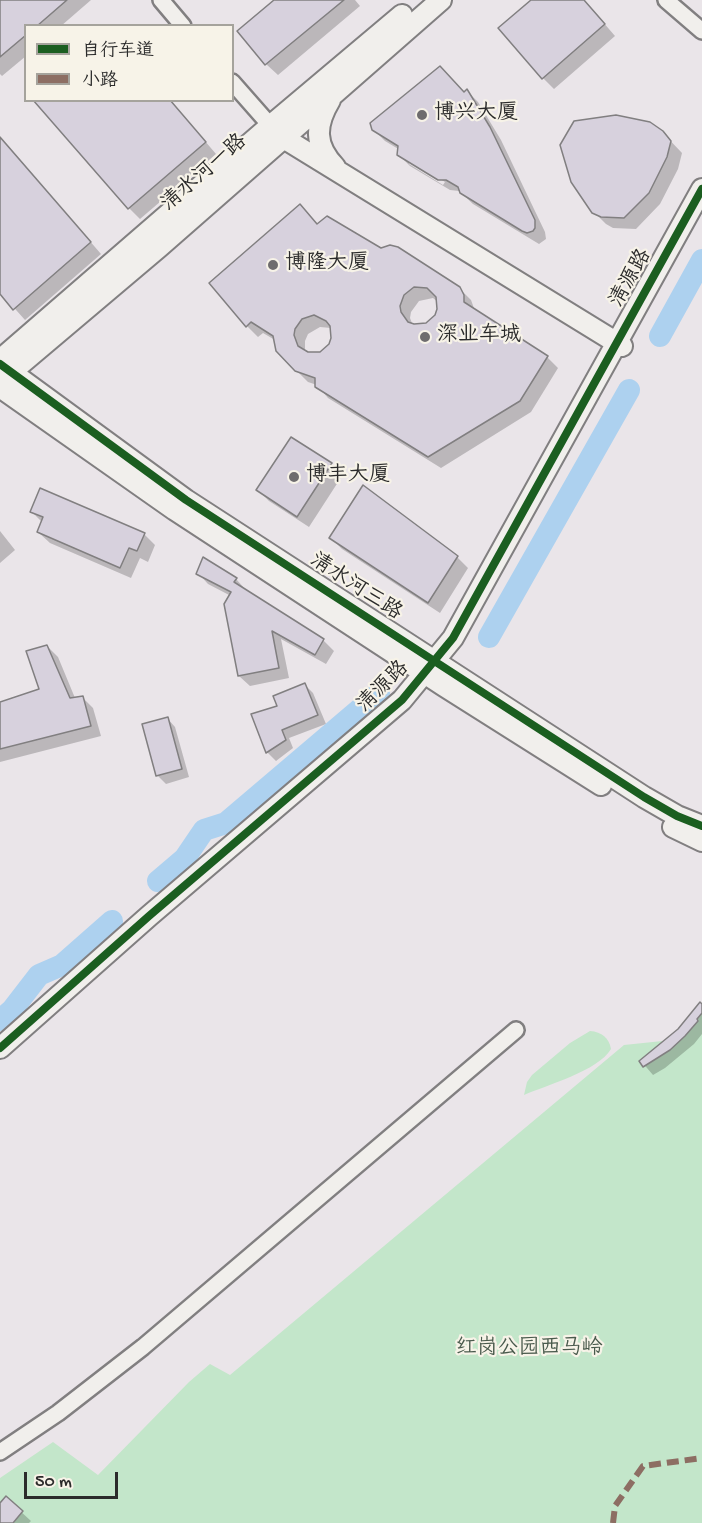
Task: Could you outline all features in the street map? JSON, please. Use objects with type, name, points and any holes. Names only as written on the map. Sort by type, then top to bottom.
[{"type":"street","points":[[161,0],[181,24]]},
{"type":"street","name":"清水河一路","points":[[3,369],[276,132],[420,0]]},
{"type":"street","name":"清水河一路","points":[[276,132],[339,87],[441,0]]},
{"type":"street","points":[[666,0],[702,31]]},
{"type":"street","points":[[234,84],[276,132],[620,345]]},
{"type":"street","points":[[339,87],[322,114],[318,126],[319,143],[341,174]]},
{"type":"street","name":"清源路","points":[[0,1047],[149,915],[402,700],[460,643],[702,189]]},
{"type":"street","name":"清源路","points":[[620,345],[702,202]]},
{"type":"street","name":"清水河三路","points":[[3,369],[186,500],[637,808],[702,841]]},
{"type":"street","name":"清水河三路","points":[[0,387],[175,510],[677,816],[702,826]]},
{"type":"street","name":"清源路","points":[[0,1058],[154,921],[407,706],[433,669]]},
{"type":"street","points":[[0,1452],[58,1413],[143,1347],[516,1030]]},
{"type":"green space","name":"红岗公园西马岭","points":[[702,1007],[702,1523],[0,1523],[0,1478],[53,1442],[98,1475],[189,1382],[210,1364],[230,1375],[624,1045],[672,1040]]},
{"type":"green space","points":[[590,1031],[601,1034],[609,1042],[611,1049],[604,1057],[584,1071],[524,1095],[527,1082],[532,1075],[570,1043]]},
{"type":"building","points":[[0,0],[67,0],[39,24],[24,24],[24,37],[0,57]]},
{"type":"building","points":[[274,0],[344,0],[265,65],[237,31]]},
{"type":"building","points":[[531,0],[584,0],[605,24],[542,79],[498,28]]},
{"type":"building","points":[[440,66],[464,92],[467,89],[490,127],[535,220],[533,231],[527,233],[522,231],[460,193],[458,187],[446,180],[438,180],[397,155],[398,146],[372,130],[370,123]]},
{"type":"building","points":[[35,102],[172,102],[206,142],[128,209]]},
{"type":"building","points":[[616,115],[650,122],[663,131],[671,141],[667,157],[649,193],[624,218],[601,217],[592,213],[571,182],[560,145],[574,121]]},
{"type":"building","points":[[0,137],[91,242],[13,310],[0,294]]},
{"type":"building","name":"深业车城","points":[[300,204],[317,224],[327,216],[381,248],[390,245],[398,247],[460,287],[464,295],[464,302],[548,356],[520,401],[428,457],[315,387],[315,378],[295,371],[276,351],[273,336],[251,322],[246,327],[209,283]],"holes":[[[414,287],[427,288],[436,297],[435,315],[426,323],[408,322],[401,312],[400,306],[404,295]],[[314,315],[326,321],[330,326],[329,344],[320,352],[308,352],[298,346],[294,335],[302,319]]]},
{"type":"building","name":"博丰大厦","points":[[291,437],[332,463],[297,517],[256,490]]},
{"type":"building","points":[[363,485],[458,556],[428,603],[329,538]]},
{"type":"building","points":[[40,488],[145,533],[137,551],[129,548],[120,568],[37,532],[43,517],[30,512]]},
{"type":"building","points":[[203,557],[237,578],[234,582],[324,639],[315,655],[272,631],[279,668],[238,676],[224,604],[231,592],[196,574]]},
{"type":"building","points":[[47,645],[70,698],[83,696],[91,726],[0,749],[0,702],[39,689],[26,651]]},
{"type":"building","points":[[305,683],[318,715],[282,730],[286,740],[266,753],[251,714],[277,706],[273,696]]},
{"type":"building","points":[[168,717],[182,769],[156,776],[142,724]]},
{"type":"building","points":[[700,1002],[702,1013],[685,1036],[670,1050],[643,1067],[639,1061],[678,1029]]},
{"type":"building","points":[[6,1496],[23,1511],[13,1523],[0,1523],[0,1503]]},
{"type":"waterway","points":[[660,336],[702,260]]},
{"type":"waterway","points":[[489,637],[629,390]]},
{"type":"waterway","points":[[158,881],[185,858],[204,830],[226,823],[379,693]]},
{"type":"waterway","points":[[0,1020],[12,1010],[39,975],[62,965],[112,921]]},
{"type":"marked path","points":[[613,1523],[615,1506],[643,1466],[702,1458]]},
{"type":"cycle path","points":[[0,1048],[149,916],[402,700],[453,638],[702,189]]},
{"type":"cycle path","points":[[0,364],[186,500],[644,797],[677,816],[702,826]]},
{"type":"place","name":"博兴大厦","points":[[422,115]]},
{"type":"place","name":"博隆大厦","points":[[273,265]]},
{"type":"place","name":"深业车城","points":[[425,337]]},
{"type":"place","name":"博丰大厦","points":[[294,477]]}]
